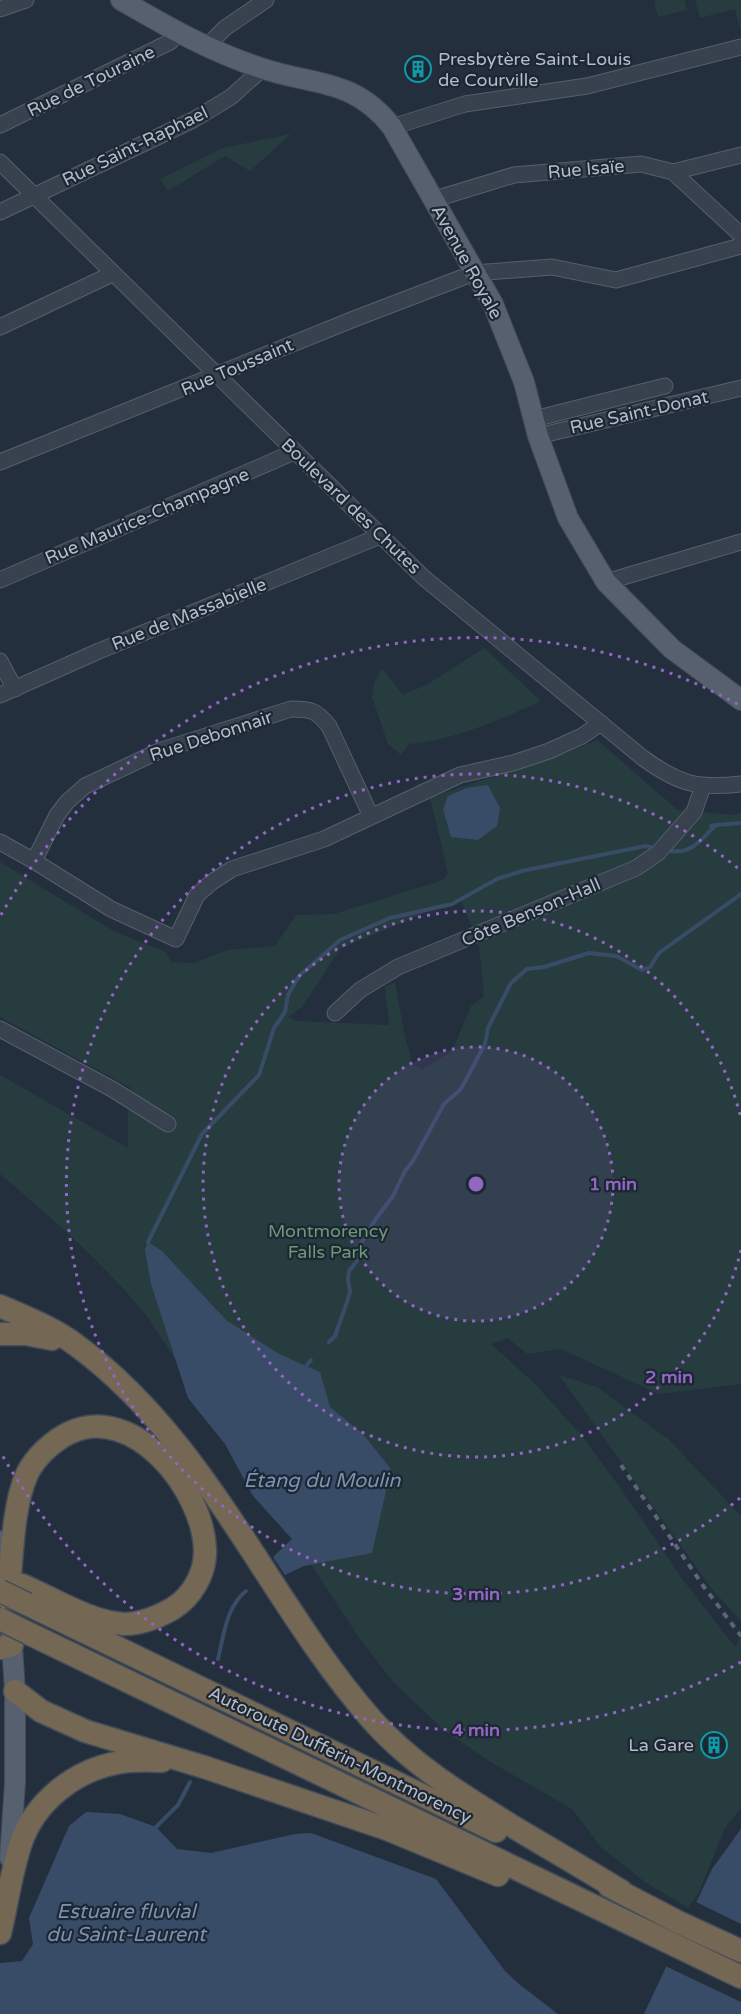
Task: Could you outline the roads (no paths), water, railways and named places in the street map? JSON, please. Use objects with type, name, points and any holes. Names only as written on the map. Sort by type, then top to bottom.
[{"type":"highway","points":[[0,1306],[74,1343],[104,1366],[156,1418],[213,1490],[288,1607],[352,1696],[374,1722],[402,1749],[434,1777],[621,1891]]},
{"type":"highway","points":[[0,1334],[26,1334],[74,1343]]},
{"type":"highway","points":[[97,1427],[131,1434],[159,1455],[173,1471],[193,1505],[201,1526],[205,1549],[203,1571],[192,1592],[180,1605],[146,1621],[124,1624],[12,1600],[17,1508],[27,1473],[42,1453],[61,1437],[76,1430],[97,1427]]},
{"type":"highway","points":[[0,1575],[12,1600]]},
{"type":"highway","name":"Autoroute Dufferin-Montmorency","points":[[12,1600],[621,1891],[674,1932],[11,1647],[12,1600]]},
{"type":"highway","points":[[15,1691],[41,1711],[62,1722],[387,1829],[625,1928],[674,1932],[741,1951]]},
{"type":"highway","points":[[0,1931],[21,1844],[27,1830],[47,1801],[62,1787],[99,1767],[116,1762],[162,1761],[204,1767]]},
{"type":"highway","points":[[674,1932],[741,1977]]},
{"type":"main road","name":"Avenue Royale","points":[[121,0],[207,46],[262,69],[330,84],[352,93],[379,110],[392,127],[493,304],[524,382],[536,428],[568,518],[606,582],[672,649],[741,700]]},
{"type":"main road","points":[[0,1541],[12,1600]]},
{"type":"main road","points":[[0,1931],[13,1839],[15,1691],[11,1647]]},
{"type":"street","points":[[0,9],[26,0]]},
{"type":"street","points":[[207,46],[225,28],[266,0]]},
{"type":"street","name":"Rue de Touraine","points":[[0,125],[170,42],[179,33]]},
{"type":"street","points":[[392,127],[465,104],[587,86],[741,47]]},
{"type":"street","name":"Rue Saint-Raphael","points":[[0,212],[193,120],[231,97],[262,69]]},
{"type":"street","name":"Rue Isaïe","points":[[432,200],[514,175],[641,164],[673,172],[741,155]]},
{"type":"street","name":"Boulevard des Chutes","points":[[0,162],[423,577],[664,773],[703,786],[741,784]]},
{"type":"street","points":[[673,172],[741,235]]},
{"type":"street","name":"Rue Toussaint","points":[[0,462],[474,273],[552,267],[616,280],[741,246]]},
{"type":"street","points":[[0,327],[112,273]]},
{"type":"street","points":[[536,428],[665,386]]},
{"type":"street","name":"Rue Saint-Donat","points":[[536,428],[741,388]]},
{"type":"street","name":"Rue Maurice-Champagne","points":[[0,580],[294,452]]},
{"type":"street","name":"Rue de Massabielle","points":[[0,695],[99,651],[380,536]]},
{"type":"street","points":[[606,582],[741,542]]},
{"type":"street","points":[[0,661],[15,689]]},
{"type":"street","name":"Rue Debonnair","points":[[34,861],[57,815],[66,802],[85,786],[159,751],[291,709],[308,709],[320,715],[329,726],[371,816]]},
{"type":"street","points":[[0,842],[111,909],[176,939],[197,896],[212,882],[232,869],[324,839],[460,775],[513,763],[549,751],[582,736],[601,723]]},
{"type":"street","name":"Côte Benson-Hall","points":[[335,1013],[360,990],[398,967],[636,868],[658,853],[694,812],[703,786]]},
{"type":"street","points":[[0,1029],[112,1089],[168,1124]]},
{"type":"water","points":[[488,785],[500,808],[497,826],[478,840],[451,837],[443,809],[448,796],[467,788]]},
{"type":"water","name":"Étang du Moulin","points":[[148,1242],[162,1251],[226,1320],[279,1354],[320,1372],[330,1407],[362,1433],[391,1469],[372,1553],[304,1566],[285,1575],[273,1557],[292,1539],[253,1496],[225,1444],[188,1398],[151,1284],[145,1250]]},
{"type":"water","name":"Estuaire fluvial du Saint-Laurent","points":[[86,1812],[120,1814],[156,1827],[177,1849],[211,1853],[295,1834],[311,1833],[436,1879],[505,1971],[558,2014],[0,2014],[0,1963],[22,1961],[33,1944],[29,1918],[69,1826]]},
{"type":"water","points":[[741,1829],[741,2014],[644,2014],[712,1869]]},
{"type":"waterway","points":[[716,825],[741,823]]},
{"type":"waterway","points":[[671,851],[691,848],[716,825],[711,826]]},
{"type":"waterway","points":[[148,1242],[202,1134],[259,1075],[274,1028],[285,1012],[288,995],[299,976],[340,940],[390,918],[452,904],[497,879],[522,871],[645,846],[651,847]]},
{"type":"waterway","points":[[329,1342],[335,1336],[347,1302],[350,1292],[349,1271],[357,1261],[362,1242],[393,1196],[444,1104],[461,1089],[485,1044],[488,1028],[511,983],[527,969],[544,967],[589,953],[616,956],[642,970],[650,967],[659,953],[741,894]]},
{"type":"waterway","points":[[307,1365],[311,1360]]},
{"type":"waterway","points":[[218,1659],[230,1613],[246,1591]]},
{"type":"waterway","points":[[156,1827],[178,1805],[190,1782]]},
{"type":"railway","points":[[621,1465],[704,1587],[741,1636]]},
{"type":"place","name":"Presbytère Saint-Louis de Courville","points":[[418,69]]},
{"type":"place","name":"La Gare","points":[[714,1745]]},
{"type":"park label","name":"Montmorency Falls Park","points":[[328,1241]]}]
